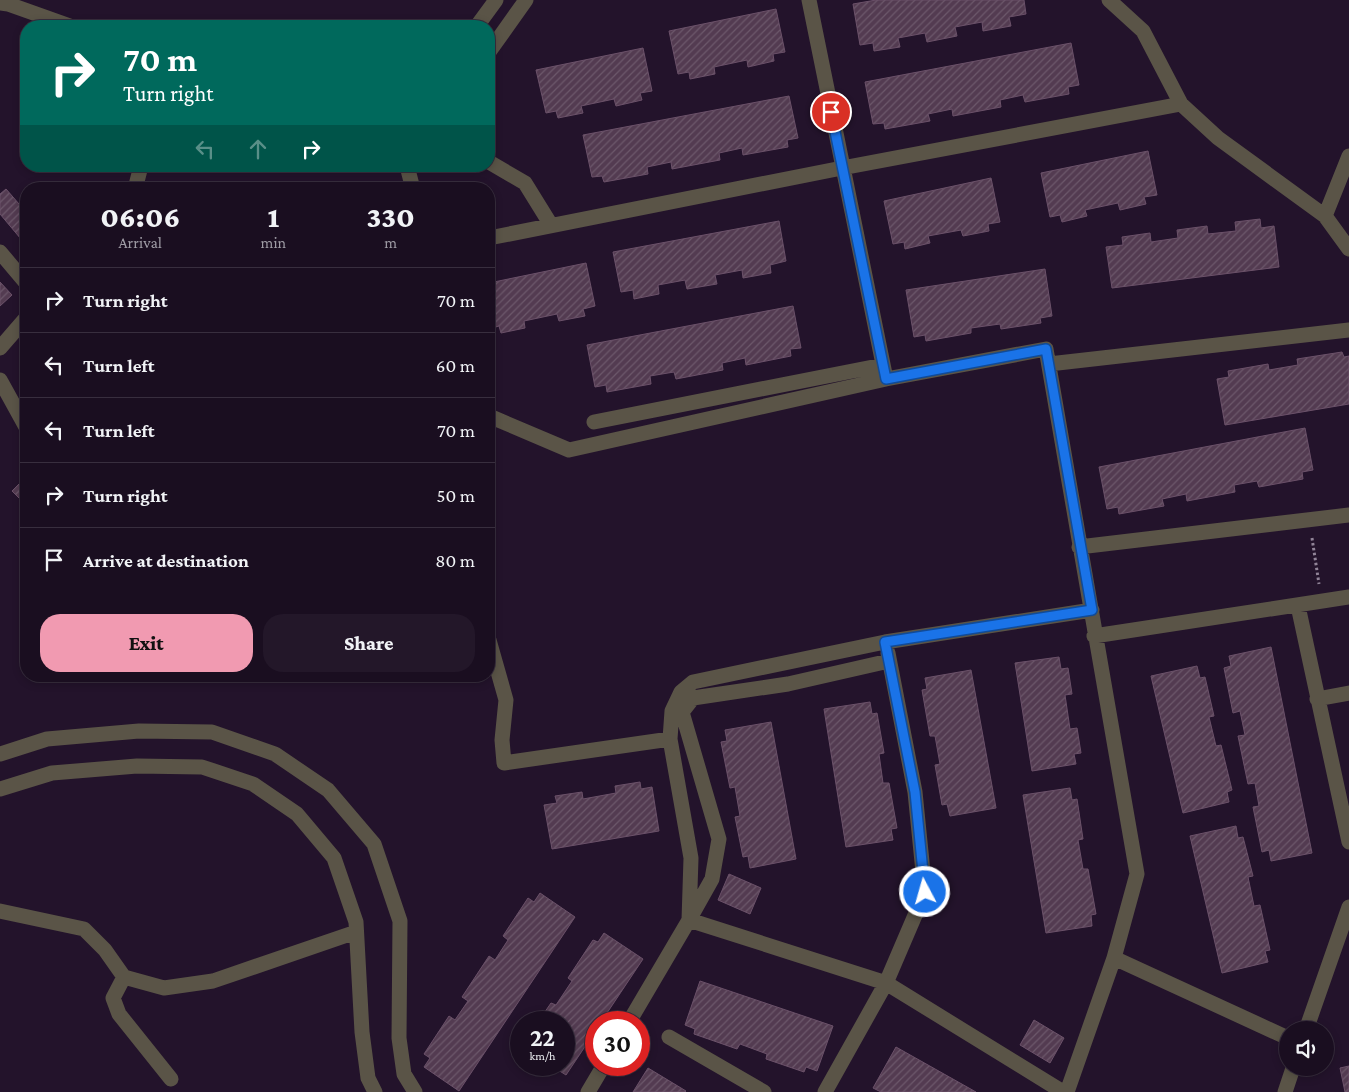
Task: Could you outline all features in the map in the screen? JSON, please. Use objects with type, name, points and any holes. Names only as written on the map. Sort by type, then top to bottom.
[{"type":"street","points":[[481,20],[496,0]]},
{"type":"street","points":[[495,44],[526,0]]},
{"type":"street","points":[[809,0],[884,372]]},
{"type":"street","points":[[1109,0],[1143,32],[1182,104],[1218,138],[1325,216],[1349,249]]},
{"type":"street","points":[[0,3],[53,20]]},
{"type":"street","points":[[495,237],[842,168],[1182,104]]},
{"type":"street","points":[[1325,216],[1349,156]]},
{"type":"street","points":[[495,166],[525,183],[552,225]]},
{"type":"street","points":[[0,252],[20,276]]},
{"type":"street","points":[[0,348],[20,325]]},
{"type":"street","points":[[1049,364],[1349,330]]},
{"type":"street","points":[[594,422],[884,372],[1046,349],[1049,364],[1079,547],[1092,610],[1094,636],[1137,874],[1114,958],[1065,1092],[886,982],[689,920]]},
{"type":"street","points":[[495,419],[569,450],[884,372]]},
{"type":"street","points":[[0,380],[20,416]]},
{"type":"street","points":[[1079,547],[1349,515]]},
{"type":"street","points":[[1094,636],[1349,597]]},
{"type":"street","points":[[1298,606],[1349,842]]},
{"type":"street","points":[[689,920],[691,858],[670,739],[672,711],[681,692],[692,682],[885,642],[1092,610]]},
{"type":"street","points":[[825,1092],[886,982],[925,892],[915,792],[885,642]]},
{"type":"street","points":[[495,661],[506,700],[502,740],[504,762],[670,739]]},
{"type":"street","points":[[635,1011],[712,879],[719,840],[682,712],[693,698],[788,684],[889,661]]},
{"type":"street","points":[[1317,699],[1349,693]]},
{"type":"street","points":[[0,754],[47,739],[139,732],[212,732],[275,754],[328,790],[374,844],[400,921],[399,1038],[404,1074],[415,1092]]},
{"type":"street","points":[[0,789],[52,773],[137,766],[202,766],[253,784],[297,814],[334,858],[356,922],[362,1032],[368,1078],[375,1092]]},
{"type":"street","points":[[1309,1021],[1349,907]]},
{"type":"street","points":[[0,911],[84,929],[105,950],[124,977],[164,988],[213,981],[356,932]]},
{"type":"street","points":[[1114,958],[1279,1034]]},
{"type":"street","points":[[124,977],[113,998],[119,1014],[171,1079]]},
{"type":"street","points":[[669,1038],[764,1092]]},
{"type":"street","points":[[588,1092],[597,1076]]},
{"type":"street","points":[[1285,1092],[1290,1076]]},
{"type":"path","points":[[1309,520],[1322,602]]},
{"type":"building","points":[[876,0],[1024,0],[1026,14],[1009,17],[1011,26],[983,31],[982,22],[955,27],[957,36],[927,42],[925,33],[898,38],[900,47],[874,51],[873,43],[860,45],[853,4]]},
{"type":"building","points":[[776,9],[785,52],[773,54],[774,61],[748,67],[747,60],[714,67],[715,74],[690,79],[689,72],[678,74],[669,31]]},
{"type":"building","points":[[1071,43],[1079,85],[1068,87],[1069,94],[1025,102],[1023,95],[1000,100],[1001,107],[953,116],[952,109],[928,114],[930,121],[885,129],[884,123],[873,124],[865,82]]},
{"type":"building","points":[[643,48],[652,91],[640,93],[642,100],[616,106],[614,99],[581,106],[583,113],[558,118],[556,111],[546,113],[536,70]]},
{"type":"building","points":[[789,96],[798,138],[787,140],[788,147],[743,155],[742,148],[719,153],[720,160],[672,169],[671,162],[647,167],[648,174],[604,182],[602,176],[592,177],[583,135]]},
{"type":"building","points":[[1148,151],[1157,195],[1144,197],[1146,204],[1120,210],[1118,203],[1085,210],[1087,216],[1062,222],[1060,215],[1050,217],[1041,173]]},
{"type":"building","points":[[991,178],[1000,222],[988,224],[989,231],[963,236],[961,230],[928,236],[930,243],[905,249],[904,242],[893,244],[884,201]]},
{"type":"building","points":[[6,189],[20,205],[20,238],[0,214],[0,194]]},
{"type":"building","points":[[1260,219],[1261,228],[1274,226],[1279,267],[1112,288],[1106,247],[1123,245],[1122,237],[1150,233],[1151,242],[1178,238],[1177,230],[1207,226],[1208,234],[1236,231],[1235,222]]},
{"type":"building","points":[[779,221],[786,261],[770,265],[771,273],[743,278],[742,270],[715,275],[717,284],[687,289],[685,280],[658,285],[659,294],[634,299],[633,290],[621,292],[613,252]]},
{"type":"building","points":[[586,263],[595,306],[583,309],[585,316],[559,321],[557,314],[524,321],[525,328],[501,333],[499,326],[495,327],[495,282]]},
{"type":"building","points":[[1045,269],[1052,316],[1040,318],[1041,323],[1001,329],[1000,324],[971,328],[971,333],[926,341],[925,335],[914,337],[906,290]]},
{"type":"building","points":[[0,282],[12,295],[0,306]]},
{"type":"building","points":[[793,306],[801,348],[790,349],[791,356],[746,365],[745,358],[722,363],[723,370],[676,379],[674,372],[650,376],[651,384],[607,392],[606,385],[595,387],[587,345]]},
{"type":"building","points":[[1342,352],[1344,357],[1349,356],[1349,404],[1225,425],[1217,379],[1229,377],[1228,371],[1268,364],[1269,370],[1298,365],[1297,359]]},
{"type":"building","points":[[1305,428],[1313,470],[1302,472],[1303,479],[1259,487],[1257,481],[1234,485],[1235,492],[1187,501],[1186,494],[1162,499],[1164,506],[1119,514],[1118,507],[1107,509],[1099,467]]},
{"type":"building","points":[[20,483],[20,499],[12,491]]},
{"type":"building","points":[[1271,647],[1312,853],[1271,861],[1269,850],[1262,852],[1253,807],[1259,806],[1255,783],[1248,784],[1238,736],[1245,735],[1240,711],[1233,713],[1224,668],[1231,666],[1229,656]]},
{"type":"building","points":[[1059,657],[1061,669],[1068,668],[1072,694],[1065,695],[1070,729],[1077,728],[1081,753],[1074,754],[1076,764],[1032,771],[1015,663]]},
{"type":"building","points":[[1197,666],[1200,678],[1205,677],[1214,716],[1209,717],[1216,746],[1221,745],[1232,790],[1227,792],[1229,802],[1183,813],[1151,676]]},
{"type":"building","points":[[971,670],[996,808],[950,816],[947,804],[942,805],[935,765],[940,764],[935,736],[930,736],[922,690],[927,689],[925,678]]},
{"type":"building","points":[[870,702],[872,714],[877,713],[884,753],[879,754],[883,783],[889,783],[897,828],[891,829],[893,840],[846,847],[824,709]]},
{"type":"building","points":[[771,722],[796,859],[750,868],[748,856],[743,857],[735,817],[740,816],[735,787],[730,788],[721,742],[727,741],[725,730]]},
{"type":"building","points":[[640,782],[641,789],[652,787],[659,831],[552,849],[544,805],[557,803],[555,796],[582,792],[583,799],[616,793],[615,786]]},
{"type":"building","points":[[1070,788],[1072,800],[1077,799],[1083,839],[1078,840],[1083,869],[1088,869],[1096,914],[1091,915],[1092,926],[1046,933],[1023,795]]},
{"type":"building","points":[[1236,826],[1238,838],[1243,837],[1253,876],[1248,877],[1254,906],[1260,905],[1270,950],[1265,951],[1268,962],[1222,973],[1190,836]]},
{"type":"building","points":[[729,874],[761,888],[750,914],[718,900]]},
{"type":"building","points":[[540,893],[575,917],[512,1011],[510,1011],[510,1014],[459,1091],[424,1067],[430,1058],[424,1054],[449,1016],[455,1020],[468,1001],[462,997],[489,956],[495,960],[508,940],[503,936],[528,898],[534,902]]},
{"type":"building","points":[[604,933],[643,959],[608,1011],[585,1011],[585,1046],[575,1062],[575,1011],[546,1011],[551,1003],[556,1005],[572,981],[568,978],[593,940],[598,942]]},
{"type":"building","points":[[700,981],[833,1026],[817,1071],[806,1067],[804,1072],[766,1059],[767,1054],[740,1044],[737,1049],[694,1034],[695,1029],[685,1025]]},
{"type":"building","points":[[1034,1020],[1064,1038],[1050,1063],[1020,1045]]},
{"type":"building","points":[[896,1047],[976,1092],[881,1092],[873,1088]]},
{"type":"building","points":[[1349,1066],[1349,1092],[1345,1092],[1340,1068]]},
{"type":"building","points":[[650,1069],[686,1091],[685,1092],[633,1092],[643,1076],[650,1076]]},
{"type":"route","points":[[831,112],[886,379],[1046,349],[1079,547],[1092,610],[885,642],[915,792],[925,892]]}]
